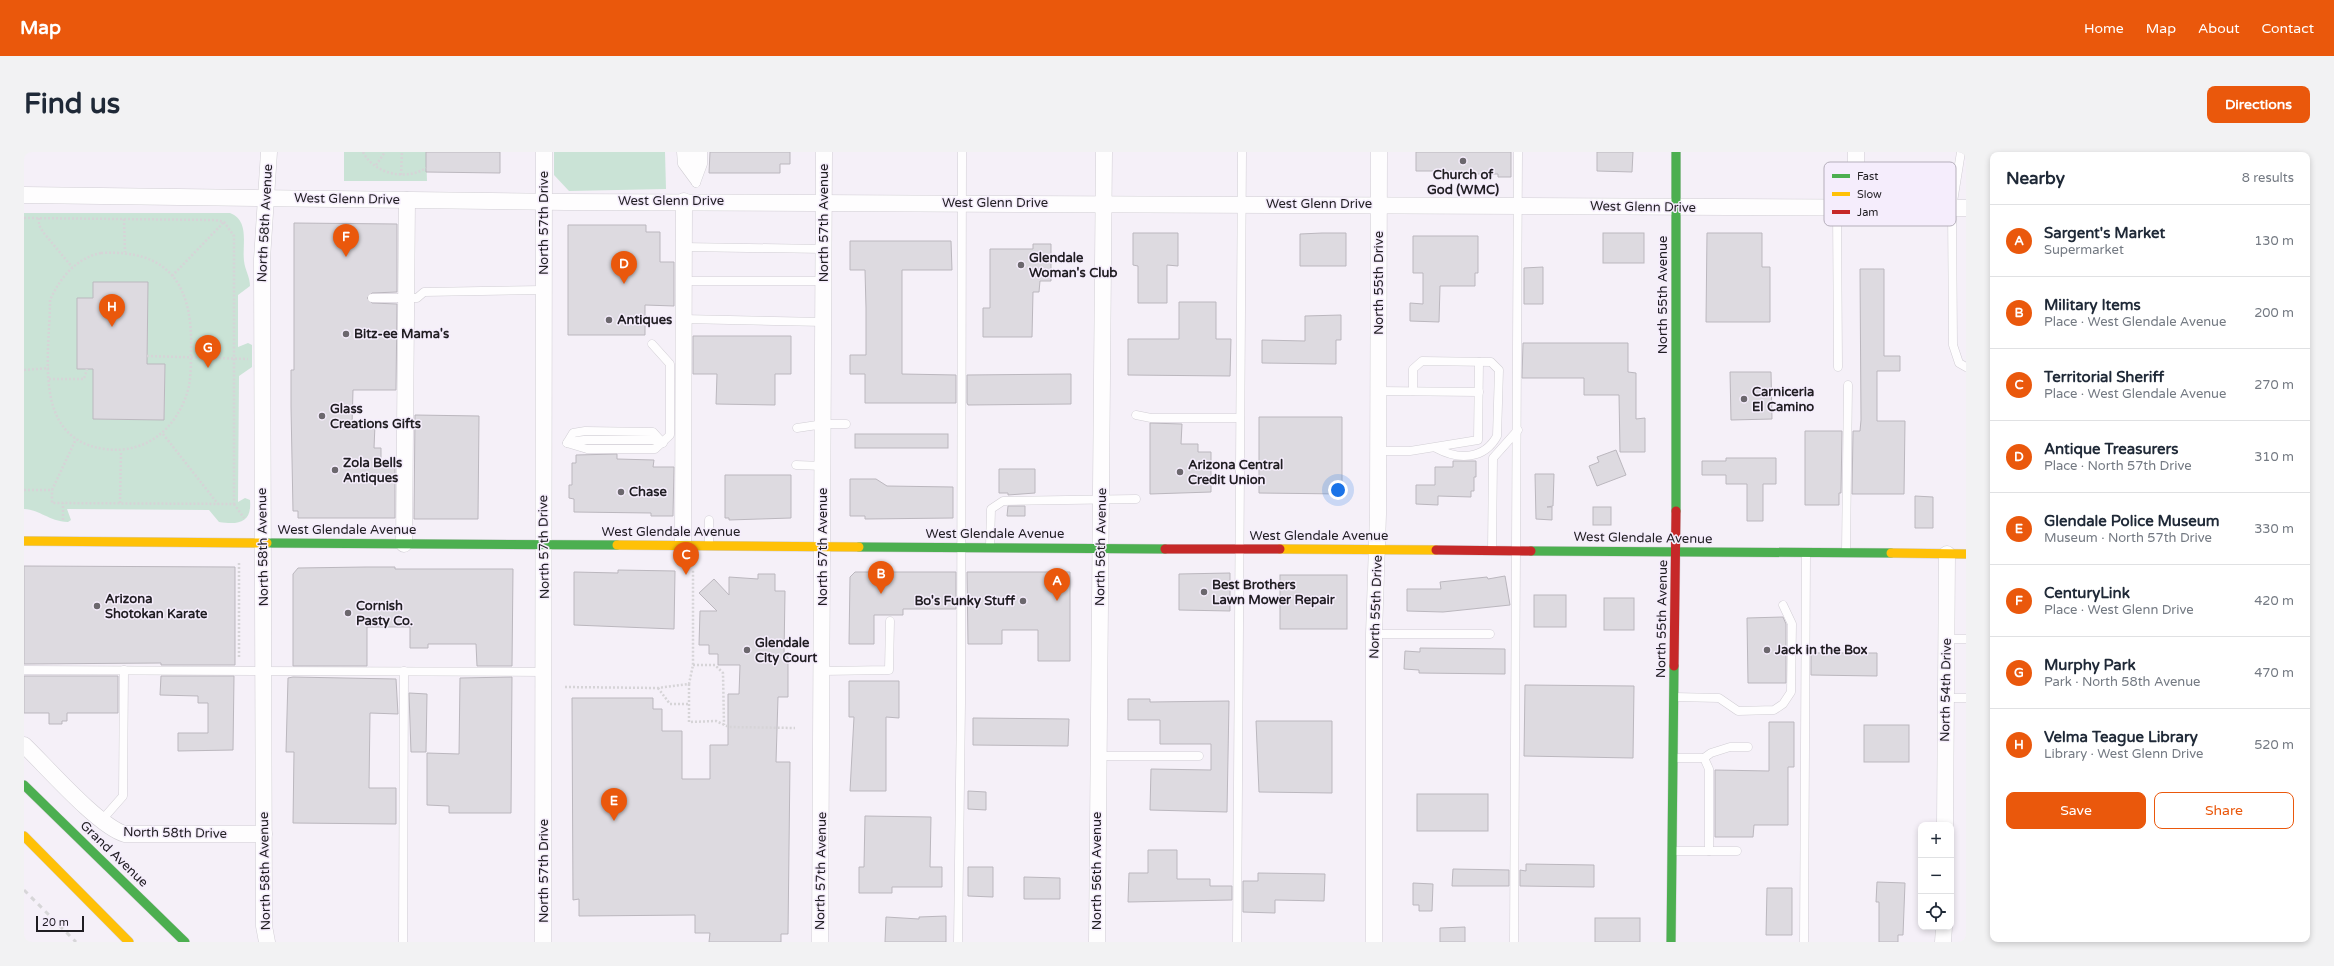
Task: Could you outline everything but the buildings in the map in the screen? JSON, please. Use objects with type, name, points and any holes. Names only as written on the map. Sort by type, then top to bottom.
[{"type":"main road","name":"North 55th Avenue","points":[[1671,942],[1676,552],[1676,152]]},
{"type":"main road","name":"West Glendale Avenue","points":[[24,541],[1966,554]]},
{"type":"main road","name":"Grand Avenue","points":[[24,784],[185,942]]},
{"type":"main road","points":[[24,836],[129,942]]},
{"type":"street","name":"North 58th Avenue","points":[[267,942],[264,926],[262,259],[269,152]]},
{"type":"street","name":"North 57th Drive","points":[[543,942],[545,672],[543,290],[544,152]]},
{"type":"street","name":"North 57th Avenue","points":[[820,942],[824,546],[824,152]]},
{"type":"street","name":"North 56th Avenue","points":[[1097,942],[1098,756],[1102,548],[1104,152]]},
{"type":"street","name":"North 55th Drive","points":[[1374,942],[1374,634],[1375,581],[1378,550],[1379,152]]},
{"type":"street","name":"West Glenn Drive","points":[[24,195],[544,201],[1379,204],[1676,208],[1824,208]]},
{"type":"street","points":[[404,544],[407,200]]},
{"type":"street","points":[[682,546],[684,201]]},
{"type":"street","name":"North 54th Drive","points":[[1945,822],[1947,554]]},
{"type":"street","name":"North 58th Drive","points":[[24,745],[101,821],[117,832],[125,834],[264,834]]},
{"type":"street","points":[[1943,942],[1944,930]]},
{"type":"lane","points":[[682,152],[682,164],[696,183]]},
{"type":"lane","points":[[689,152],[689,164],[696,183]]},
{"type":"lane","points":[[696,152],[696,183]]},
{"type":"lane","points":[[696,183],[703,164],[703,152]]},
{"type":"lane","points":[[958,942],[962,547],[962,152]]},
{"type":"lane","points":[[1237,942],[1242,152]]},
{"type":"lane","points":[[1514,942],[1518,430],[1518,152]]},
{"type":"lane","points":[[1961,152],[1953,345],[1959,363],[1966,367]]},
{"type":"lane","points":[[1837,226],[1838,366]]},
{"type":"lane","points":[[683,247],[824,249]]},
{"type":"lane","points":[[683,280],[824,281]]},
{"type":"lane","points":[[372,298],[417,298],[424,292],[543,290]]},
{"type":"lane","points":[[683,319],[824,322]]},
{"type":"lane","points":[[652,344],[670,364],[670,435],[663,443],[655,449],[587,449],[567,443],[574,433],[585,431],[653,432],[663,443]]},
{"type":"lane","points":[[1413,391],[1413,369],[1422,362],[1491,362],[1500,370],[1497,436],[1492,446],[1482,454],[1472,456],[1449,455],[1436,448]]},
{"type":"lane","points":[[1378,451],[1410,451],[1478,440],[1479,362]]},
{"type":"lane","points":[[1846,553],[1848,385]]},
{"type":"lane","points":[[1378,390],[1479,392]]},
{"type":"lane","points":[[1136,415],[1151,418],[1240,418]]},
{"type":"lane","points":[[797,428],[824,424],[846,424]]},
{"type":"lane","points":[[1492,550],[1493,458],[1518,430]]},
{"type":"lane","points":[[796,465],[824,466]]},
{"type":"lane","points":[[990,547],[991,509],[1003,501],[1102,498],[1136,499]]},
{"type":"lane","points":[[709,520],[709,546]]},
{"type":"lane","points":[[1804,942],[1806,553]]},
{"type":"lane","points":[[1674,697],[1719,698],[1738,711],[1774,710],[1783,704],[1791,692],[1792,624],[1783,605]]},
{"type":"lane","points":[[822,671],[890,670],[890,621]]},
{"type":"lane","points":[[1374,634],[1490,634]]},
{"type":"lane","points":[[1947,639],[1966,639]]},
{"type":"lane","points":[[24,670],[545,672]]},
{"type":"lane","points":[[101,821],[123,796],[124,670]]},
{"type":"lane","points":[[403,942],[404,671]]},
{"type":"lane","points":[[1946,698],[1966,698]]},
{"type":"lane","points":[[1673,758],[1704,758],[1711,753],[1730,747],[1748,747]]},
{"type":"lane","points":[[1098,756],[1199,756]]},
{"type":"lane","points":[[1704,758],[1709,769],[1709,851]]},
{"type":"lane","points":[[1672,851],[1737,851]]},
{"type":"path","points":[[363,152],[369,162],[390,173],[401,175],[418,173],[426,168]]},
{"type":"path","points":[[376,165],[386,152]]},
{"type":"path","points":[[401,175],[402,152]]},
{"type":"path","points":[[24,218],[215,220],[224,222],[234,236],[234,504],[244,518]]},
{"type":"path","points":[[39,218],[39,225],[43,232],[72,268]]},
{"type":"path","points":[[124,219],[125,253]]},
{"type":"path","points":[[172,276],[224,222]]},
{"type":"path","points":[[125,253],[149,259],[172,276],[188,303],[192,328],[189,384],[185,399],[172,424],[163,434],[145,444],[121,451],[96,448],[76,439],[66,432],[53,408],[49,379],[50,300],[55,290],[72,268],[91,255],[125,253]]},
{"type":"path","points":[[147,356],[250,359]]},
{"type":"path","points":[[24,370],[49,368]]},
{"type":"path","points":[[49,379],[84,379],[87,369]]},
{"type":"path","points":[[163,434],[218,505]]},
{"type":"path","points":[[76,439],[52,490],[52,503],[234,504]]},
{"type":"path","points":[[120,503],[121,451]]},
{"type":"path","points":[[24,490],[52,490]]},
{"type":"path","points":[[63,503],[63,520]]},
{"type":"path","points":[[239,563],[239,670]]},
{"type":"path","points":[[693,570],[693,665],[689,684],[689,722],[716,721],[729,727],[795,728]]},
{"type":"path","points":[[693,665],[715,665],[723,673],[724,725]]},
{"type":"path","points":[[565,688],[658,688],[689,684]]},
{"type":"path","points":[[658,688],[670,704],[689,704]]},
{"type":"green space","points":[[344,152],[426,152],[427,181],[344,181]]},
{"type":"green space","points":[[554,152],[665,152],[666,189],[569,191],[554,175]]},
{"type":"green space","points":[[24,213],[230,213],[236,217],[243,227],[244,261],[250,286],[238,295],[238,347],[248,343],[252,345],[252,367],[239,376],[238,502],[245,498],[250,500],[249,514],[243,521],[233,523],[219,522],[209,510],[67,509],[71,520],[68,522],[55,520],[35,511],[24,509]],"holes":[[[93,282],[148,282],[147,364],[165,364],[164,420],[93,419],[93,369],[77,368],[77,299],[93,298]]]},
{"type":"railway","points":[[24,890],[76,942]]},
{"type":"traffic: fast","points":[[1676,152],[1676,511]]},
{"type":"traffic: fast","points":[[267,543],[617,545]]},
{"type":"traffic: fast","points":[[859,547],[1165,549]]},
{"type":"traffic: fast","points":[[1531,551],[1891,553]]},
{"type":"traffic: fast","points":[[1671,942],[1674,666]]},
{"type":"traffic: fast","points":[[24,785],[185,942]]},
{"type":"traffic: slow","points":[[24,541],[267,543]]},
{"type":"traffic: slow","points":[[617,545],[859,547]]},
{"type":"traffic: slow","points":[[1280,549],[1436,550]]},
{"type":"traffic: slow","points":[[1891,553],[1966,554]]},
{"type":"traffic: slow","points":[[24,836],[129,942]]},
{"type":"traffic: jam","points":[[1674,666],[1676,511]]},
{"type":"traffic: jam","points":[[1165,549],[1280,549]]},
{"type":"traffic: jam","points":[[1436,550],[1531,551]]},
{"type":"place","name":"Church of God (WMC)","points":[[1463,161]]},
{"type":"place","name":"CenturyLink","points":[[346,257]]},
{"type":"place","name":"Glendale Woman's Club","points":[[1021,265]]},
{"type":"place","name":"Antique Treasurers","points":[[624,284]]},
{"type":"place","name":"Antiques","points":[[609,320]]},
{"type":"place","name":"Velma Teague Library","points":[[112,327]]},
{"type":"place","name":"Bitz-ee Mama's","points":[[346,334]]},
{"type":"place","name":"Murphy Park","points":[[208,368]]},
{"type":"place","name":"Carniceria El Camino","points":[[1744,399]]},
{"type":"place","name":"Glass Creations Gifts","points":[[322,416]]},
{"type":"place","name":"Zola Bells Antiques","points":[[335,470]]},
{"type":"place","name":"Arizona Central Credit Union","points":[[1180,472]]},
{"type":"place","name":"Chase","points":[[621,492]]},
{"type":"place","name":"Territorial Sheriff","points":[[686,575]]},
{"type":"place","name":"Best Brothers Lawn Mower Repair","points":[[1204,592]]},
{"type":"place","name":"Military Items","points":[[881,594]]},
{"type":"place","name":"Bo's Funky Stuff","points":[[1023,601]]},
{"type":"place","name":"Sargent's Market","points":[[1057,601]]},
{"type":"place","name":"Arizona Shotokan Karate","points":[[97,606]]},
{"type":"place","name":"Cornish Pasty Co.","points":[[348,613]]},
{"type":"place","name":"Glendale City Court","points":[[747,650]]},
{"type":"place","name":"Jack in the Box","points":[[1767,650]]},
{"type":"place","name":"Glendale Police Museum","points":[[614,821]]}]
